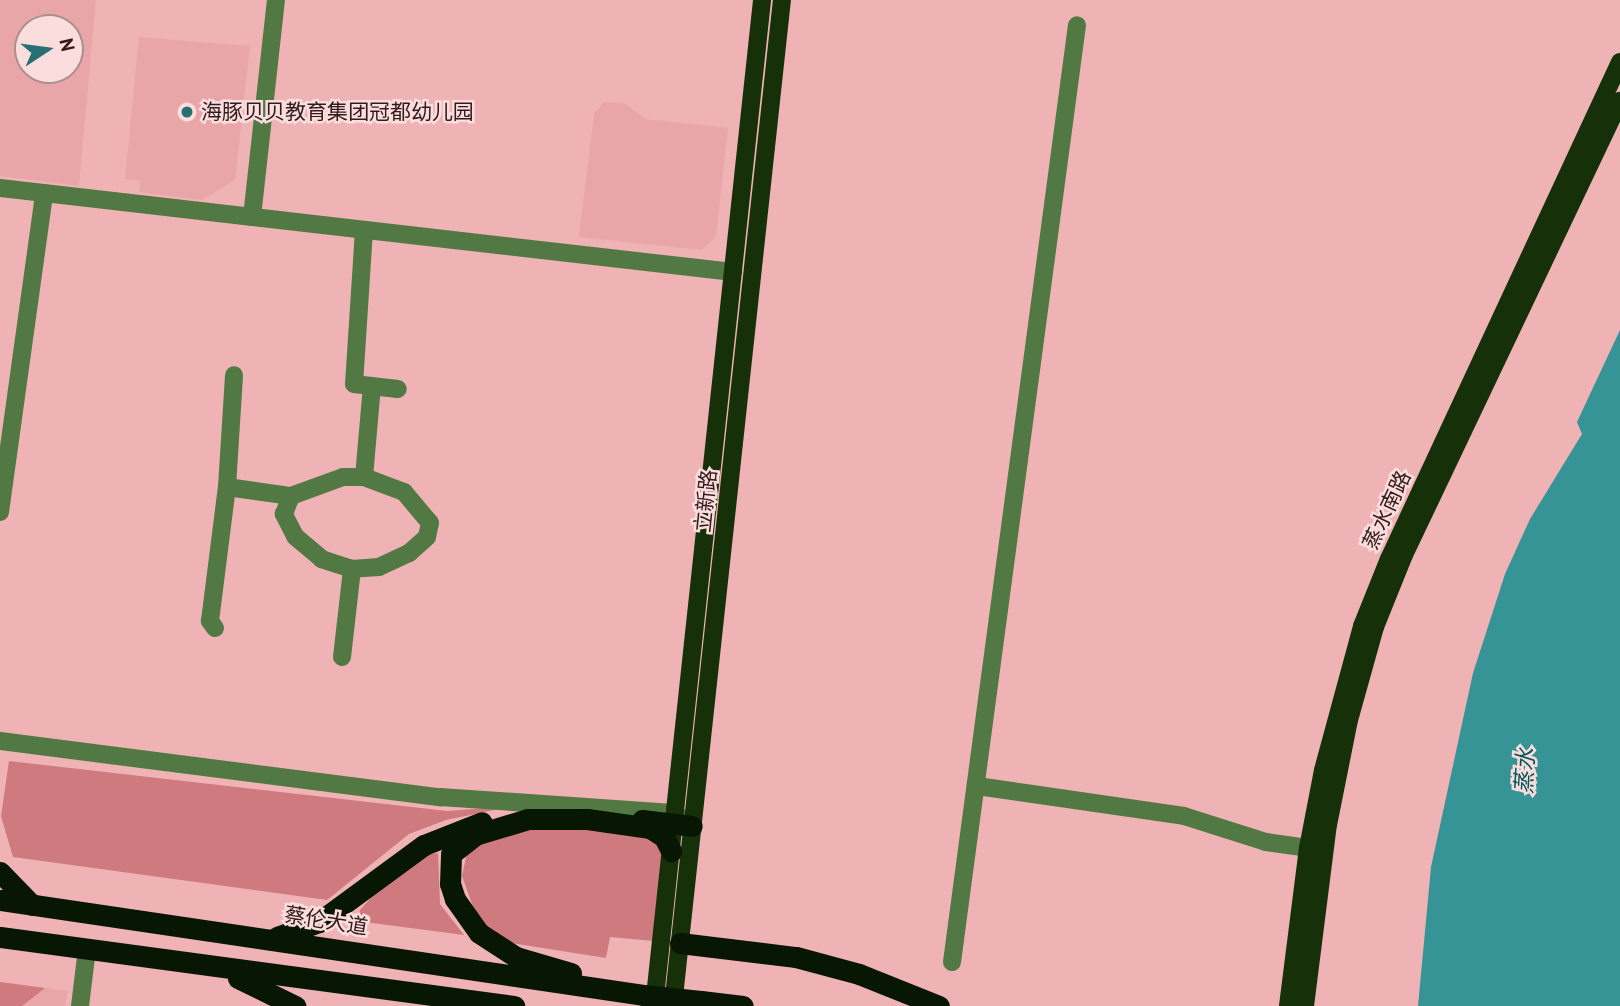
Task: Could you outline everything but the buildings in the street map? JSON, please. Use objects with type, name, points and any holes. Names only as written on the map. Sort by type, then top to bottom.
[{"type":"highway","points":[[274,938],[319,922],[424,845],[497,818],[590,814],[681,821]]},
{"type":"highway","points":[[671,851],[664,837],[650,828],[587,819],[528,819],[475,835],[452,854],[449,867],[455,899],[479,933],[516,957],[649,1000],[701,1000],[743,1006]]},
{"type":"highway","points":[[0,872],[32,905]]},
{"type":"highway","name":"蔡伦大道","points":[[0,900],[274,938],[649,1000]]},
{"type":"highway","points":[[0,937],[514,1006]]},
{"type":"highway","points":[[680,943],[796,957],[859,974],[939,1006]]},
{"type":"highway","points":[[210,967],[295,1006]]},
{"type":"main road","name":"立新路","points":[[673,1006],[680,943],[681,821],[733,272],[762,0]]},
{"type":"main road","name":"立新路","points":[[649,1000],[671,851],[681,821],[782,0]]},
{"type":"main road","name":"蒸水南路","points":[[1289,1006],[1308,848],[1336,717],[1371,601],[1620,62]]},
{"type":"main road","name":"蒸水南路","points":[[1304,1006],[1328,825],[1349,720],[1375,627],[1404,555],[1620,101]]},
{"type":"street","points":[[252,217],[276,0]]},
{"type":"street","points":[[952,962],[1077,25]]},
{"type":"street","points":[[0,188],[733,272]]},
{"type":"street","points":[[0,512],[44,193]]},
{"type":"street","points":[[364,230],[354,384],[398,389]]},
{"type":"street","points":[[215,628],[211,621],[228,487],[234,375]]},
{"type":"street","points":[[364,477],[372,386]]},
{"type":"street","points":[[228,487],[291,496],[343,477],[364,477],[404,492],[430,523],[427,537],[409,553],[379,567],[352,569],[322,559],[295,536],[284,514],[291,496]]},
{"type":"street","points":[[342,657],[352,569]]},
{"type":"street","points":[[0,741],[440,797],[681,821]]},
{"type":"street","points":[[977,786],[1184,816],[1266,842],[1308,848]]},
{"type":"street","points":[[79,1006],[87,949]]},
{"type":"shaded area","points":[[0,0],[96,0],[79,186],[0,176]]},
{"type":"shaded area","name":"海豚贝贝教育集团冠都幼儿园","points":[[139,37],[250,46],[235,180],[202,200],[139,192],[140,181],[125,179]]},
{"type":"shaded area","points":[[604,102],[624,103],[646,119],[728,128],[716,236],[702,250],[579,237],[594,114]]},
{"type":"shaded area","points":[[9,761],[447,811],[514,806],[446,820],[409,834],[327,900],[13,857],[1,816]]},
{"type":"shaded area","points":[[537,823],[653,837],[664,848],[654,941],[610,937],[606,958],[505,942],[477,918],[462,876],[468,848]]},
{"type":"shaded area","points":[[438,853],[440,904],[464,935],[357,921],[360,910],[379,889],[425,855]]},
{"type":"shaded area","points":[[0,982],[68,991],[65,1006],[0,1006]]},
{"type":"shaded area","points":[[0,982],[45,988],[22,1006],[0,1006]]},
{"type":"water","name":"蒸水","points":[[1620,330],[1620,1006],[1418,1006],[1431,867],[1473,673],[1505,574],[1530,519],[1582,434],[1577,422]]},
{"type":"place","name":"海豚贝贝教育集团冠都幼儿园","points":[[187,112]]}]
